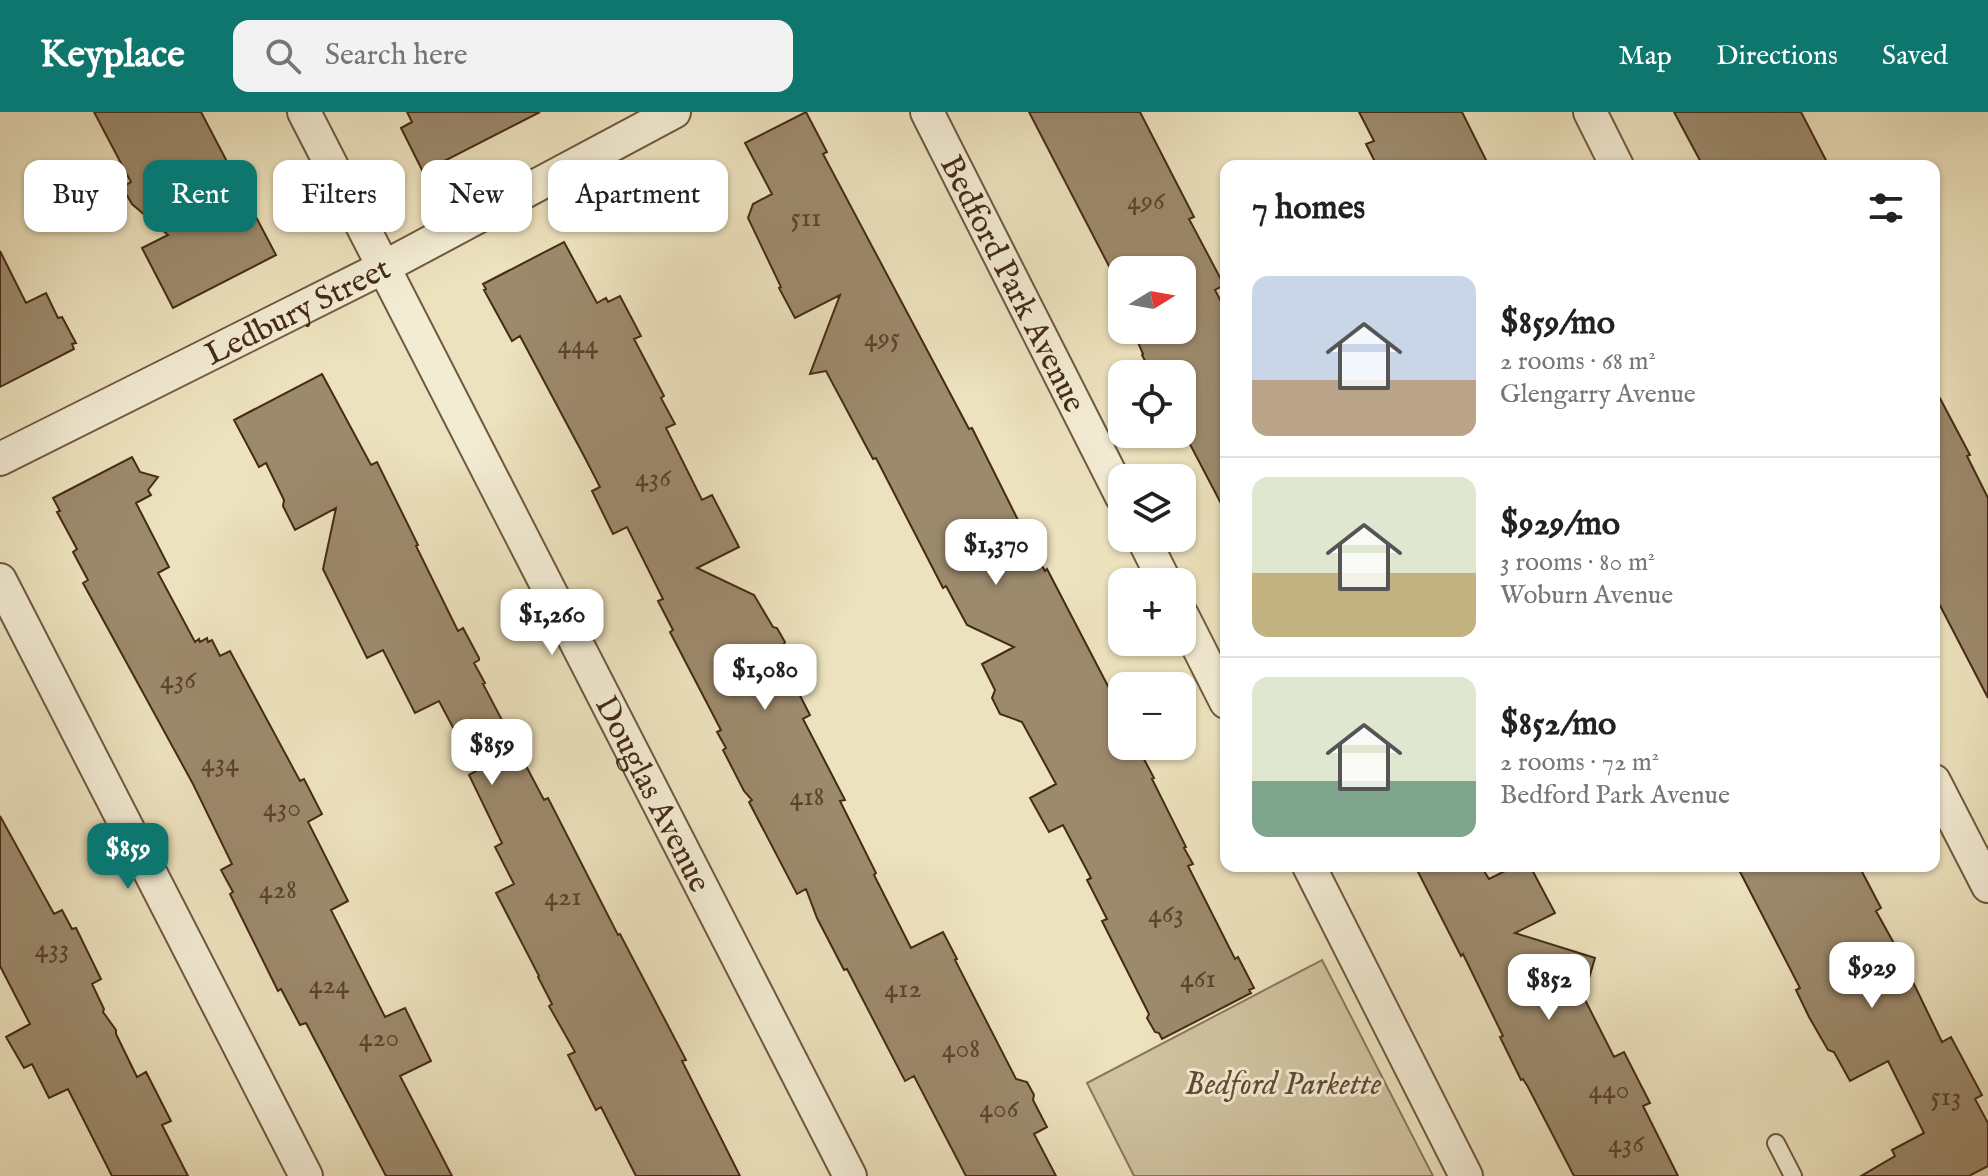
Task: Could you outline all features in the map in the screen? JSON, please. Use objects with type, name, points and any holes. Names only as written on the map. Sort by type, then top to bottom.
[{"type":"street","name":"Douglas Avenue","points":[[304,112],[850,1176]]},
{"type":"street","name":"Ledbury Street","points":[[0,459],[384,267],[674,112]]},
{"type":"street","name":"Bedford Park Avenue","points":[[927,112],[1108,469]]},
{"type":"street","points":[[1590,112],[1614,160]]},
{"type":"street","points":[[0,580],[306,1176]]},
{"type":"street","points":[[1196,643],[1220,690]]},
{"type":"street","points":[[1940,793],[1988,886]]},
{"type":"street","points":[[1312,872],[1466,1176]]},
{"type":"lane","points":[[1776,1143],[1793,1176]]},
{"type":"green space","name":"Bedford Parkette","points":[[1322,960],[1433,1176],[1134,1176],[1087,1083]]},
{"type":"building","points":[[94,112],[201,112],[226,160],[143,160],[143,213],[127,196],[127,184],[131,182],[127,174],[127,160],[119,160]]},
{"type":"building","points":[[407,112],[540,112],[446,160],[421,160],[421,168],[401,128],[412,122]]},
{"type":"building","points":[[806,112],[827,152],[823,154],[1108,686],[1108,760],[1144,760],[1193,864],[1188,866],[1235,959],[1238,957],[1254,988],[1249,990],[1251,993],[1162,1039],[1155,1032],[1102,921],[1107,919],[1087,880],[1091,878],[1063,825],[1049,832],[1030,798],[1056,784],[1022,722],[1000,714],[992,698],[995,690],[982,664],[1014,647],[967,625],[946,586],[943,588],[876,458],[873,459],[826,371],[810,374],[840,295],[795,318],[748,218],[753,204],[772,194],[745,143]]},
{"type":"building","points":[[1029,112],[1140,112],[1194,217],[1189,219],[1220,277],[1220,287],[1215,290],[1220,300],[1220,502],[1192,448],[1196,448],[1196,360],[1145,360],[1139,344],[1196,344],[1196,256],[1108,256],[1108,264]]},
{"type":"building","points":[[1359,112],[1462,112],[1486,160],[1374,160],[1366,144],[1374,141]]},
{"type":"building","points":[[1674,112],[1801,112],[1826,160],[1700,160]]},
{"type":"building","points":[[257,219],[276,255],[173,308],[142,248],[168,235],[165,232],[257,232]]},
{"type":"building","points":[[564,242],[597,303],[620,296],[641,336],[634,339],[675,424],[666,428],[702,500],[712,495],[739,547],[697,568],[754,595],[773,627],[777,628],[785,642],[782,648],[797,675],[791,678],[810,715],[803,719],[845,800],[840,801],[911,948],[943,932],[1016,1079],[1027,1082],[1034,1095],[1033,1100],[1047,1127],[1034,1134],[1056,1176],[966,1176],[914,1076],[905,1081],[817,918],[806,889],[797,894],[749,802],[752,800],[744,791],[723,750],[726,748],[717,732],[721,730],[670,632],[673,630],[658,601],[663,599],[627,527],[613,534],[592,491],[600,487],[584,456],[520,336],[512,341],[484,290],[483,284]]},
{"type":"building","points":[[0,251],[26,303],[46,293],[58,318],[62,317],[76,343],[72,344],[74,349],[0,387]]},
{"type":"building","points":[[322,374],[371,465],[377,462],[458,631],[463,628],[479,658],[474,663],[483,684],[544,800],[548,798],[686,1060],[682,1061],[740,1176],[636,1176],[601,1107],[596,1110],[568,1055],[575,1052],[549,1006],[552,1004],[539,976],[496,893],[514,884],[495,847],[502,843],[469,775],[476,771],[439,701],[415,713],[383,650],[367,658],[323,569],[336,508],[295,530],[266,463],[259,467],[234,420]]},
{"type":"building","points":[[1940,398],[1970,455],[1967,456],[1988,498],[1988,698],[1940,606]]},
{"type":"building","points":[[132,457],[140,472],[158,477],[148,490],[151,495],[136,503],[169,567],[158,573],[195,642],[207,638],[208,642],[212,640],[220,656],[230,651],[300,781],[304,779],[322,814],[308,822],[348,901],[331,910],[385,1017],[405,1008],[431,1061],[400,1076],[452,1176],[386,1176],[306,1023],[300,1025],[281,989],[278,991],[221,870],[232,864],[193,784],[83,583],[88,580],[73,552],[77,549],[53,498]]},
{"type":"building","points":[[0,816],[54,914],[62,910],[72,929],[76,928],[101,979],[92,984],[103,1012],[116,1030],[137,1077],[146,1072],[171,1121],[162,1125],[188,1176],[112,1176],[68,1089],[49,1098],[32,1064],[24,1068],[6,1037],[30,1024],[0,966]]},
{"type":"building","points":[[1418,872],[1485,872],[1489,879],[1503,872],[1533,872],[1555,913],[1515,933],[1595,958],[1589,978],[1577,984],[1614,1057],[1624,1052],[1650,1103],[1643,1106],[1678,1176],[1574,1176],[1528,1087],[1521,1080],[1500,1037],[1503,1036],[1463,954],[1461,956]]},
{"type":"building","points":[[1740,872],[1862,872],[1881,908],[1876,911],[1942,1042],[1951,1037],[1982,1095],[1975,1099],[1988,1123],[1988,1166],[1969,1176],[1861,1176],[1895,1156],[1892,1150],[1924,1133],[1888,1061],[1850,1081],[1809,1017],[1796,990],[1800,988]]}]
